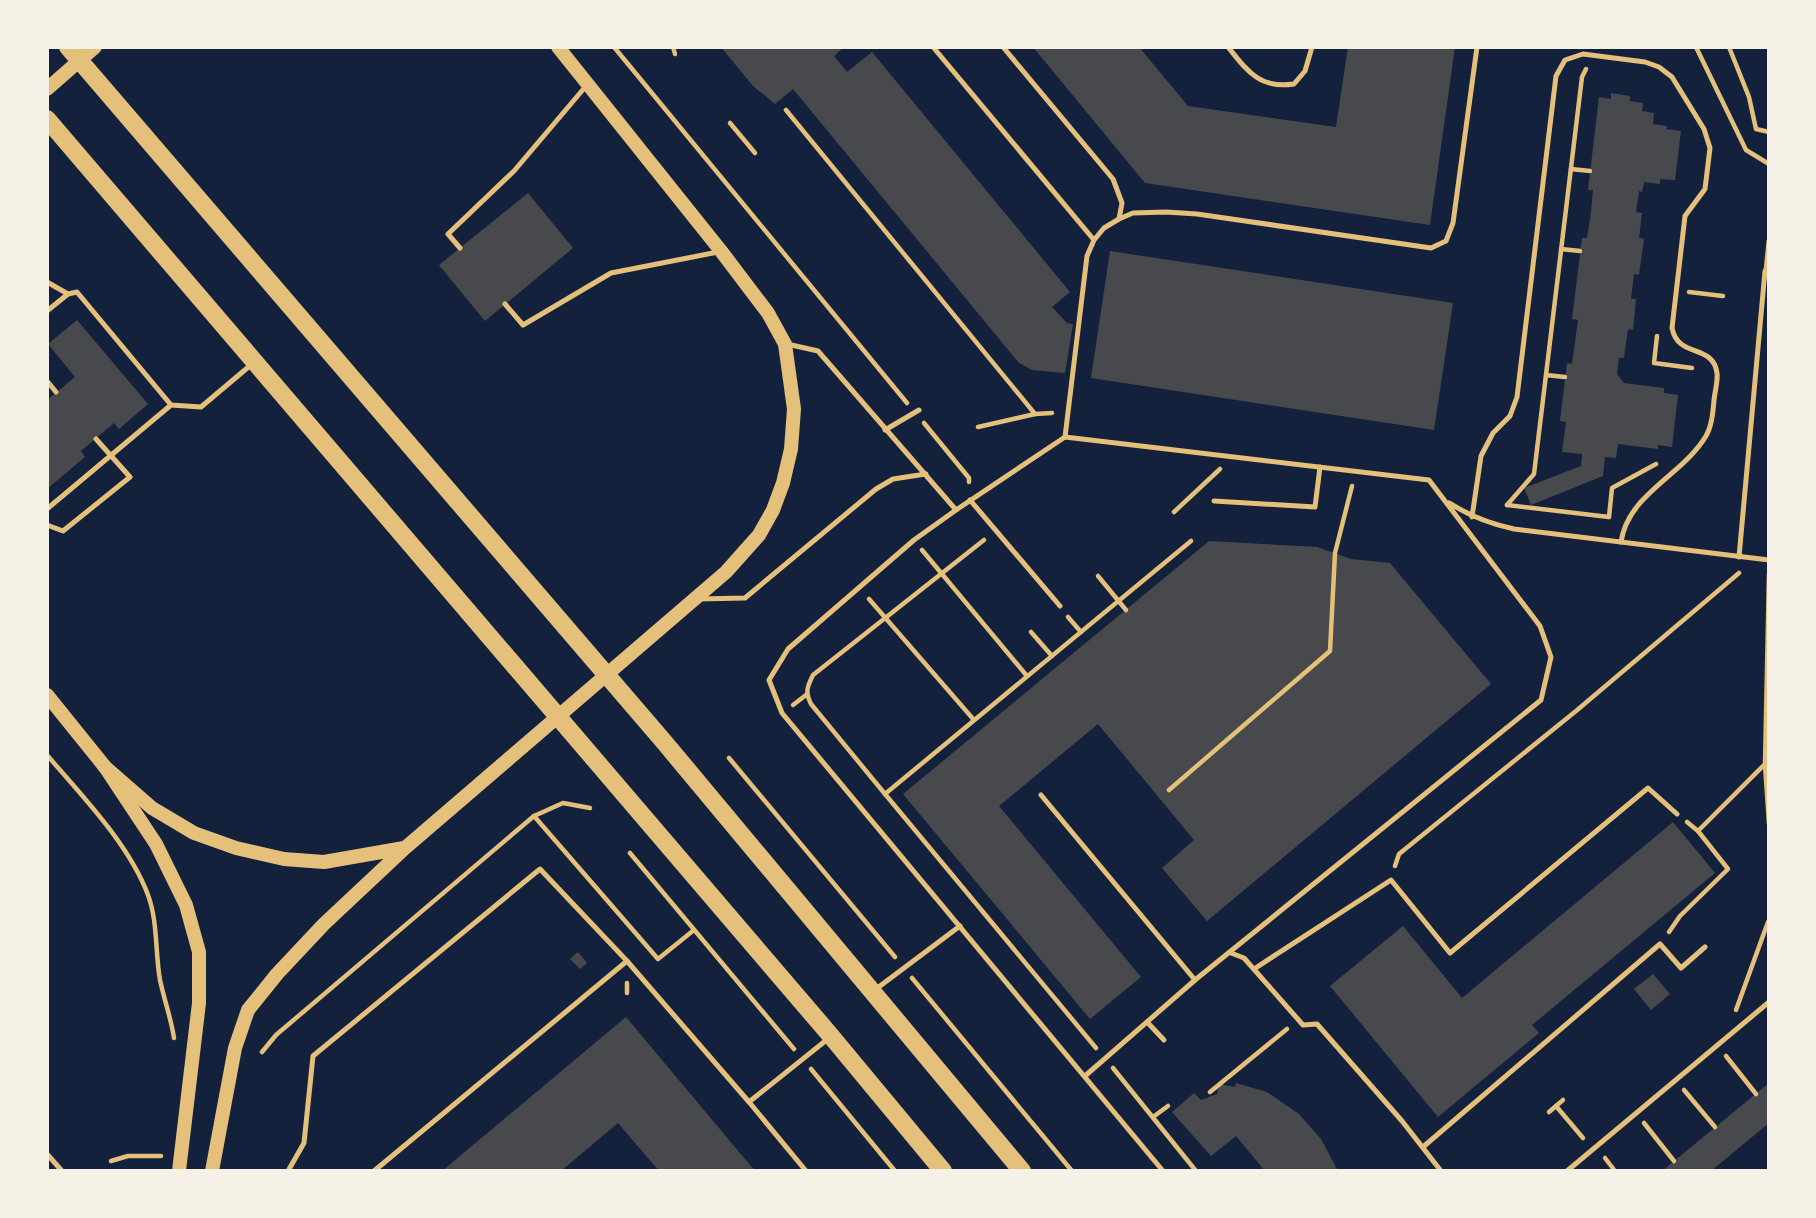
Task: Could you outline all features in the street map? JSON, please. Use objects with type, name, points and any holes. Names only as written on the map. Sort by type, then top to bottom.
[{"type":"main road","points":[[47,89],[74,54],[95,47]]},
{"type":"main road","points":[[212,1171],[235,1048],[248,1010],[277,974],[324,924],[405,848],[726,572],[759,535],[773,510],[783,483],[791,449],[794,409],[785,344],[768,313],[721,251],[558,47]]},
{"type":"main road","points":[[74,54],[606,674],[1022,1171]]},
{"type":"main road","points":[[47,120],[831,1036],[943,1171]]},
{"type":"main road","points":[[47,695],[105,767],[156,844],[186,905],[199,952],[199,1003],[179,1171]]},
{"type":"main road","points":[[105,767],[152,808],[194,833],[236,848],[284,859],[324,862],[405,848]]},
{"type":"lane","points":[[933,47],[1094,240]]},
{"type":"lane","points":[[1003,47],[1113,179],[1122,203],[1119,219]]},
{"type":"lane","points":[[1228,47],[1259,80],[1279,86],[1294,84],[1306,71],[1312,47]]},
{"type":"lane","points":[[1065,437],[1087,256],[1094,240],[1104,228],[1119,219],[1147,211],[1197,214],[1411,246],[1431,248],[1446,241],[1453,223],[1477,47]]},
{"type":"lane","points":[[1472,517],[1482,456],[1493,433],[1510,416],[1517,397],[1556,76],[1565,60],[1583,54],[1645,62],[1659,67],[1672,77],[1704,130],[1710,148],[1705,189],[1685,216],[1672,328],[1674,339],[1683,346],[1706,355],[1714,363],[1717,374],[1712,420],[1706,436],[1673,474],[1638,503],[1627,519],[1621,542]]},
{"type":"lane","points":[[460,248],[448,234],[514,171],[588,84]]},
{"type":"lane","points":[[1739,557],[1769,241]]},
{"type":"lane","points":[[506,304],[523,325],[611,274],[721,251]]},
{"type":"lane","points":[[47,282],[68,294]]},
{"type":"lane","points":[[47,311],[68,294],[77,292],[171,405]]},
{"type":"lane","points":[[785,344],[818,351],[956,510]]},
{"type":"lane","points":[[47,509],[171,405],[201,407],[254,362]]},
{"type":"lane","points":[[47,382],[57,393]]},
{"type":"lane","points":[[885,430],[918,412]]},
{"type":"lane","points":[[1085,1076],[1195,980],[1541,700],[1551,657],[1540,626],[1429,480],[1065,437],[914,540],[788,649],[769,680],[782,713],[1163,1171]]},
{"type":"lane","points":[[47,525],[63,531],[131,477],[96,439]]},
{"type":"lane","points":[[1214,501],[1315,508],[1320,467]]},
{"type":"lane","points":[[695,599],[745,598],[876,489],[894,479],[926,474]]},
{"type":"lane","points":[[1444,499],[1472,517],[1492,525],[1769,560]]},
{"type":"lane","points":[[970,500],[1060,606]]},
{"type":"lane","points":[[1254,969],[1391,880],[1450,953],[1648,788],[1677,814]]},
{"type":"lane","points":[[1041,795],[1195,980]]},
{"type":"lane","points":[[288,1171],[304,1143],[313,1056],[540,869],[627,961],[806,1171]]},
{"type":"lane","points":[[874,991],[960,926]]},
{"type":"lane","points":[[1423,1147],[1660,944],[1681,968],[1705,947]]},
{"type":"lane","points":[[1231,953],[1244,958],[1303,1025],[1317,1024],[1441,1171]]},
{"type":"lane","points":[[374,1171],[627,961]]},
{"type":"lane","points":[[1567,1171],[1769,1002]]},
{"type":"lane","points":[[1148,1023],[1164,1040]]},
{"type":"lane","points":[[749,1102],[831,1036]]},
{"type":"lane","points":[[47,1154],[62,1171]]},
{"type":"path","points":[[614,47],[918,412],[969,478],[970,500]]},
{"type":"path","points":[[673,47],[676,54]]},
{"type":"path","points":[[1696,47],[1746,150],[1769,164]]},
{"type":"path","points":[[1729,47],[1749,97],[1756,129],[1769,132]]},
{"type":"path","points":[[1596,66],[1587,69],[1582,77],[1534,474],[1507,505],[1627,519]]},
{"type":"path","points":[[786,110],[1035,414]]},
{"type":"path","points":[[730,123],[755,153]]},
{"type":"path","points":[[1571,169],[1590,171]]},
{"type":"path","points":[[1561,249],[1580,251]]},
{"type":"path","points":[[1676,290],[1723,296]]},
{"type":"path","points":[[1546,375],[1565,377]]},
{"type":"path","points":[[978,428],[1035,414],[1068,411]]},
{"type":"path","points":[[1174,512],[1233,457]]},
{"type":"path","points":[[1169,790],[1330,651],[1335,553],[1356,471]]},
{"type":"path","points":[[996,531],[813,675],[806,695],[1196,1171]]},
{"type":"path","points":[[914,540],[1027,676]]},
{"type":"path","points":[[885,794],[1191,541]]},
{"type":"path","points":[[1391,880],[1399,854],[1576,711],[1755,559]]},
{"type":"path","points":[[1769,570],[1769,824]]},
{"type":"path","points":[[1098,576],[1126,610]]},
{"type":"path","points":[[858,587],[974,720]]},
{"type":"path","points":[[1031,632],[1052,656]]},
{"type":"path","points":[[47,755],[125,853],[148,896],[157,937],[160,979],[174,1037]]},
{"type":"path","points":[[1698,831],[1767,762]]},
{"type":"path","points":[[262,1052],[276,1035],[534,816],[563,803],[590,807]]},
{"type":"path","points":[[1660,944],[1680,916],[1728,869],[1698,831],[1677,814]]},
{"type":"path","points":[[534,816],[658,959],[694,930]]},
{"type":"path","points":[[630,853],[789,1043]]},
{"type":"path","points":[[1725,1038],[1769,921]]},
{"type":"path","points":[[1210,1092],[1298,1020]]},
{"type":"path","points":[[1718,1044],[1756,1094]]},
{"type":"path","points":[[814,1073],[895,1171]]},
{"type":"path","points":[[1676,1080],[1715,1127]]},
{"type":"path","points":[[1549,1112],[1563,1100]]},
{"type":"path","points":[[1153,1117],[1168,1106]]},
{"type":"path","points":[[1556,1106],[1592,1150]]},
{"type":"path","points":[[1636,1113],[1674,1161]]},
{"type":"path","points":[[111,1161],[128,1156],[161,1156]]},
{"type":"building","points":[[721,47],[844,47],[834,56],[847,72],[872,52],[1070,292],[1052,307],[1067,323],[1073,324],[1065,373],[1032,370],[1019,363],[793,89],[775,104],[753,86]]},
{"type":"building","points":[[1033,47],[1139,47],[1188,106],[1336,127],[1348,47],[1455,47],[1430,225],[1145,183]]},
{"type":"building","points":[[1611,93],[1630,96],[1630,101],[1643,103],[1642,111],[1654,113],[1653,124],[1681,131],[1675,180],[1660,179],[1660,184],[1644,182],[1642,192],[1639,191],[1636,212],[1642,213],[1639,238],[1644,239],[1639,275],[1634,274],[1631,299],[1636,299],[1633,330],[1628,329],[1624,358],[1619,358],[1617,374],[1624,383],[1664,388],[1664,393],[1678,395],[1672,447],[1658,445],[1658,449],[1618,444],[1616,458],[1605,457],[1603,476],[1531,505],[1524,488],[1581,466],[1582,454],[1562,452],[1566,422],[1560,421],[1567,363],[1572,364],[1578,320],[1572,319],[1582,238],[1587,238],[1591,212],[1593,190],[1588,190],[1599,97],[1611,99]]},
{"type":"building","points":[[528,193],[573,248],[485,321],[439,265]]},
{"type":"building","points":[[1110,251],[1453,303],[1434,430],[1091,378]]},
{"type":"building","points":[[77,320],[148,404],[119,429],[114,423],[81,451],[85,457],[47,489],[47,400],[75,377],[48,344]]},
{"type":"building","points":[[1209,541],[1317,547],[1351,559],[1390,563],[1491,684],[1207,921],[1162,868],[1194,840],[1098,724],[999,806],[1141,977],[1090,1019],[903,794]]},
{"type":"building","points":[[1673,822],[1715,873],[1532,1025],[1539,1033],[1438,1117],[1330,986],[1403,926],[1462,998]]},
{"type":"building","points":[[578,952],[587,963],[580,969],[570,959]]},
{"type":"building","points":[[1653,974],[1670,994],[1651,1010],[1634,989]]},
{"type":"building","points":[[626,1017],[755,1171],[659,1171],[618,1123],[561,1171],[442,1171]]},
{"type":"building","points":[[1236,1083],[1267,1092],[1299,1114],[1321,1139],[1338,1171],[1265,1171],[1236,1136],[1211,1156],[1172,1112],[1194,1093],[1201,1100],[1217,1094],[1219,1084],[1235,1087]]},
{"type":"building","points":[[1769,1083],[1769,1123],[1711,1171],[1662,1171]]}]
